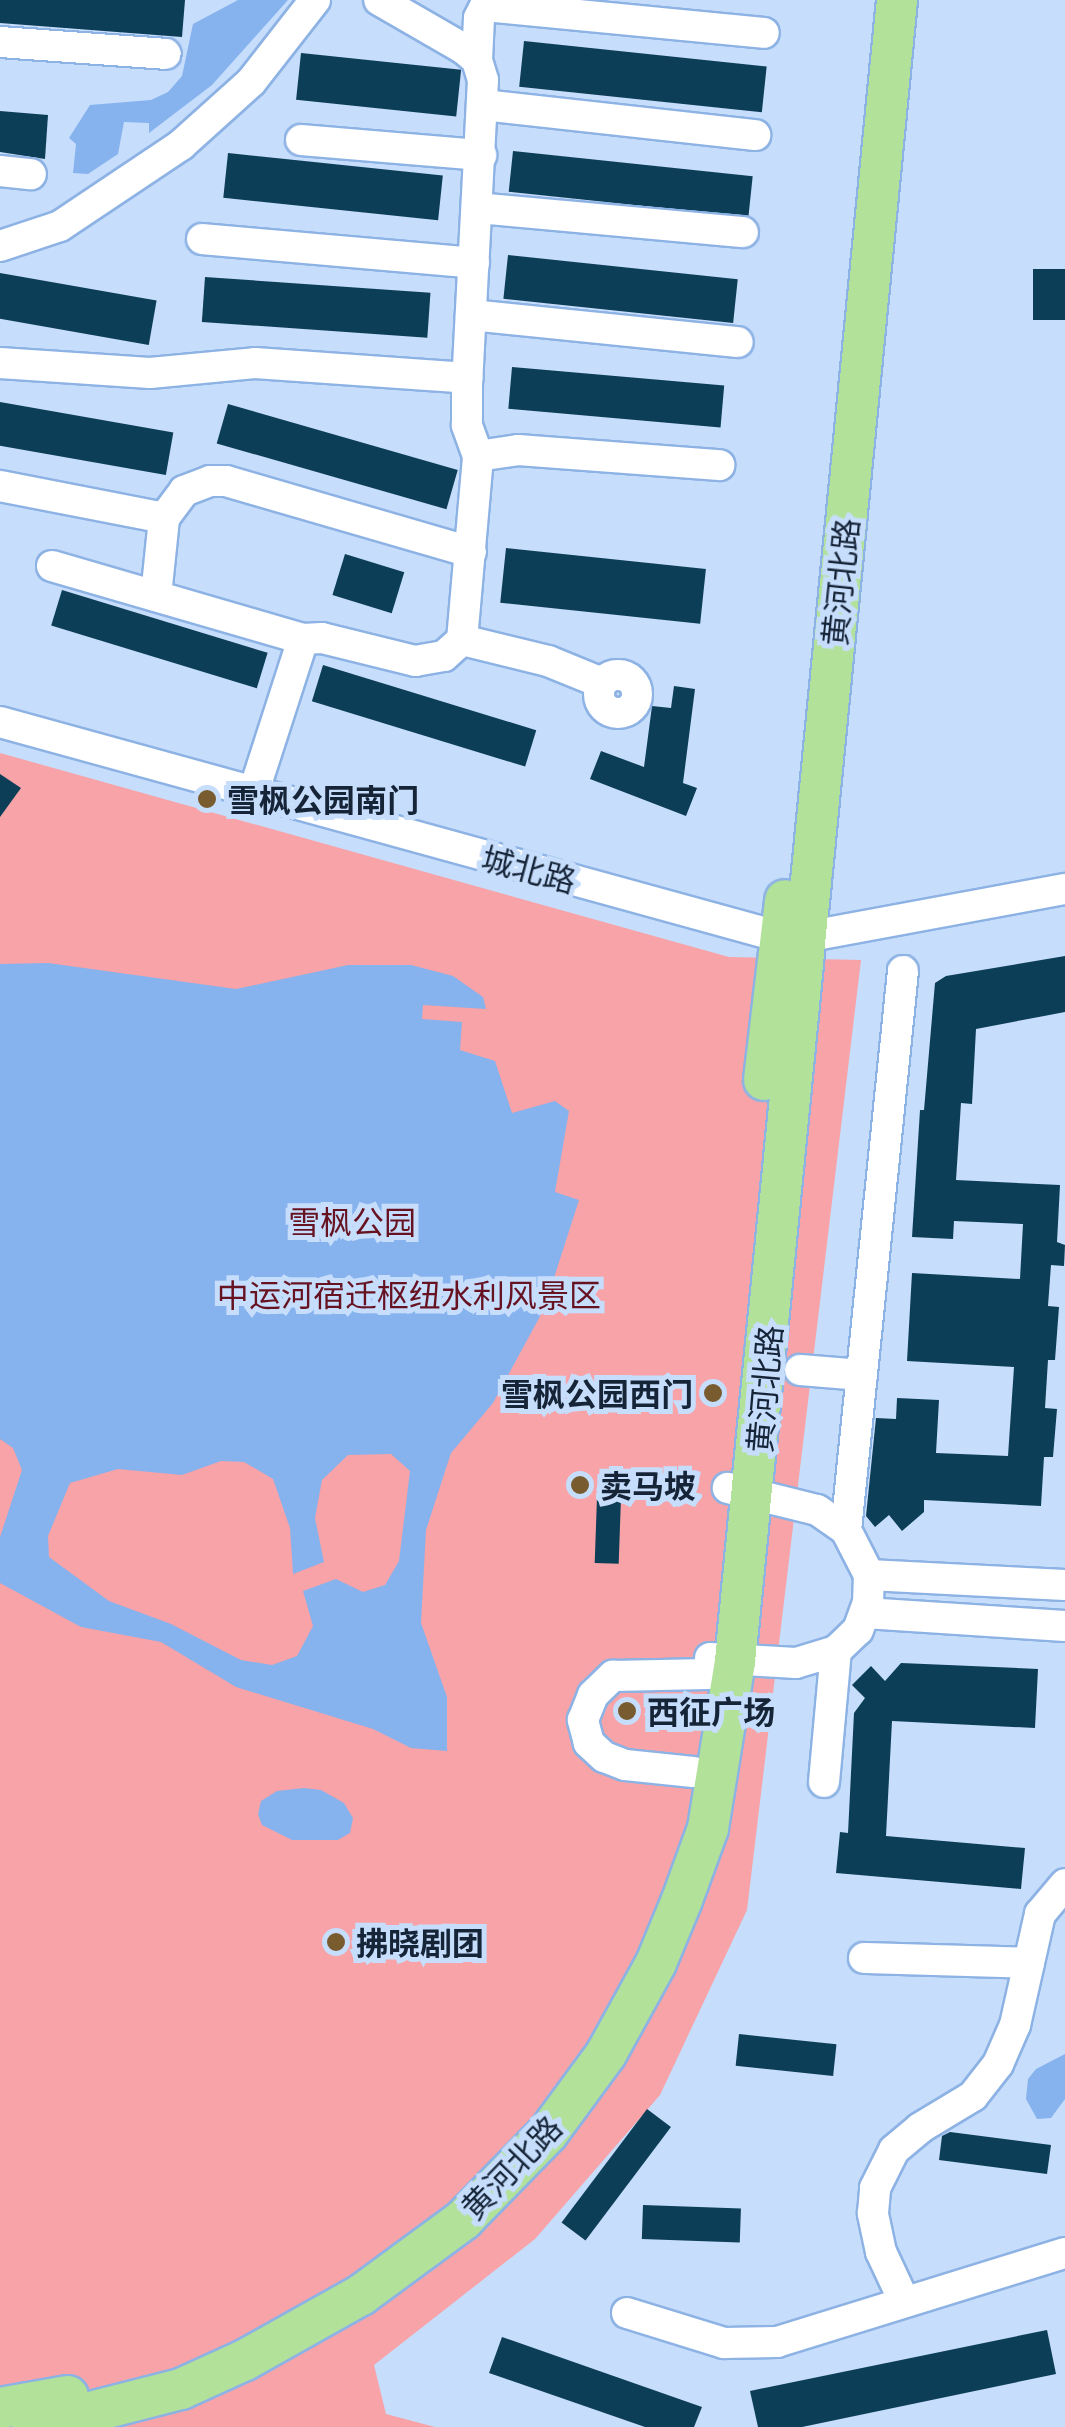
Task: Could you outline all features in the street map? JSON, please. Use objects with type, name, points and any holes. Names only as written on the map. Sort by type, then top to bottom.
[{"type":"main road","name":"黄河北路","points":[[791,937],[791,859],[870,0]]},
{"type":"main road","name":"黄河北路","points":[[32,2427],[181,2389],[313,2326],[463,2220],[548,2133],[624,2023],[682,1900],[708,1828],[718,1665],[741,1489],[791,937],[897,0]]},
{"type":"main road","name":"黄河北路","points":[[0,2408],[112,2386],[212,2349],[300,2303],[462,2184],[539,2106],[604,2006],[658,1888],[693,1772],[718,1665]]},
{"type":"street","points":[[0,246],[60,226],[181,146],[251,82],[315,0]]},
{"type":"street","points":[[379,0],[477,60]]},
{"type":"street","points":[[52,566],[303,640],[322,638],[416,661],[444,656],[462,640],[478,456],[467,424],[467,378],[483,105],[477,60],[478,18],[484,6],[601,9],[764,33]]},
{"type":"street","points":[[0,42],[166,54]]},
{"type":"street","points":[[483,105],[754,135]]},
{"type":"street","points":[[302,140],[481,156]]},
{"type":"street","points":[[0,171],[31,174]]},
{"type":"street","points":[[477,208],[743,232]]},
{"type":"street","points":[[202,239],[474,263]]},
{"type":"street","points":[[471,315],[738,342]]},
{"type":"street","points":[[0,362],[150,373],[255,363],[467,378]]},
{"type":"street","points":[[478,456],[518,450],[719,466]]},
{"type":"street","points":[[156,596],[164,518],[184,491],[210,481],[226,482],[471,552]]},
{"type":"street","points":[[0,486],[164,518]]},
{"type":"street","points":[[253,794],[303,640]]},
{"type":"street","points":[[462,640],[548,661],[602,683]]},
{"type":"street","name":"城北路","points":[[0,722],[253,794],[791,937],[1065,889]]},
{"type":"street","points":[[846,1530],[903,972]]},
{"type":"street","points":[[800,1370],[862,1376]]},
{"type":"street","points":[[693,1772],[624,1765],[604,1757],[589,1744],[583,1720],[593,1695],[613,1676],[718,1665],[796,1663],[836,1651],[858,1630],[865,1613],[869,1575],[846,1530],[817,1510],[741,1489]]},
{"type":"street","points":[[869,1575],[1065,1584]]},
{"type":"street","points":[[865,1613],[1065,1626]]},
{"type":"street","points":[[824,1782],[836,1651]]},
{"type":"street","points":[[904,2301],[880,2252],[873,2213],[874,2188],[894,2150],[920,2128],[973,2096],[998,2064],[1015,2025],[1040,1914],[1065,1884]]},
{"type":"street","points":[[864,1958],[1029,1964]]},
{"type":"street","points":[[626,2313],[724,2343],[777,2342],[1065,2253]]},
{"type":"green space","name":"雪枫公园","points":[[0,753],[729,957],[861,960],[747,1910],[660,2095],[535,2239],[374,2365],[386,2414],[435,2427],[0,2427]]},
{"type":"water","points":[[238,0],[288,0],[212,85],[149,133],[149,123],[124,122],[118,154],[88,174],[73,173],[76,144],[69,138],[90,105],[151,100],[168,92],[182,76],[193,24]]},
{"type":"water","points":[[48,963],[236,989],[348,965],[411,965],[453,976],[483,997],[486,1009],[423,1005],[422,1019],[462,1022],[460,1050],[495,1061],[512,1113],[555,1101],[569,1111],[555,1192],[579,1200],[544,1309],[493,1403],[451,1453],[426,1530],[421,1623],[447,1697],[447,1751],[411,1748],[373,1729],[236,1687],[161,1642],[81,1627],[0,1583],[0,1537],[22,1470],[13,1448],[0,1439],[0,964]],"holes":[[[391,1454],[410,1471],[399,1561],[385,1585],[363,1592],[336,1579],[303,1591],[313,1626],[297,1656],[272,1665],[241,1660],[171,1624],[109,1601],[49,1557],[48,1536],[70,1483],[118,1469],[182,1475],[221,1461],[244,1462],[273,1479],[290,1528],[293,1574],[324,1562],[315,1518],[322,1480],[348,1455]]]},
{"type":"water","points":[[321,1790],[344,1803],[353,1818],[350,1833],[338,1840],[292,1840],[262,1825],[258,1814],[261,1801],[277,1791]]},
{"type":"water","points":[[1065,2054],[1065,2099],[1051,2118],[1037,2119],[1026,2099],[1028,2079],[1036,2069]]},
{"type":"building","points":[[0,0],[185,0],[182,37],[0,23]]},
{"type":"building","points":[[524,41],[767,67],[762,112],[519,87]]},
{"type":"building","points":[[301,53],[461,70],[456,117],[296,100]]},
{"type":"building","points":[[0,111],[48,115],[45,159],[0,152]]},
{"type":"building","points":[[513,151],[753,176],[748,217],[509,192]]},
{"type":"building","points":[[228,153],[443,176],[438,220],[223,198]]},
{"type":"building","points":[[508,255],[738,279],[733,323],[503,299]]},
{"type":"building","points":[[1033,269],[1065,269],[1065,320],[1033,320]]},
{"type":"building","points":[[0,273],[157,301],[149,345],[0,319]]},
{"type":"building","points":[[205,277],[430,293],[427,338],[202,322]]},
{"type":"building","points":[[512,367],[724,386],[721,427],[508,409]]},
{"type":"building","points":[[0,402],[173,433],[166,475],[0,446]]},
{"type":"building","points":[[228,404],[458,470],[446,509],[217,443]]},
{"type":"building","points":[[506,548],[706,569],[700,624],[500,603]]},
{"type":"building","points":[[345,554],[404,572],[392,613],[332,595]]},
{"type":"building","points":[[62,590],[268,653],[257,688],[51,625]]},
{"type":"building","points":[[323,665],[536,730],[525,767],[312,701]]},
{"type":"building","points":[[674,686],[695,689],[683,783],[697,788],[686,816],[590,779],[601,751],[644,767],[652,706],[671,708]]},
{"type":"building","points":[[0,774],[21,788],[0,817]]},
{"type":"building","points":[[1065,956],[1065,1012],[976,1029],[972,1104],[961,1103],[956,1180],[1060,1185],[1057,1242],[1065,1245],[1064,1266],[1051,1265],[1048,1306],[1059,1307],[1055,1360],[1048,1360],[1045,1408],[1057,1409],[1053,1457],[1044,1457],[1041,1506],[924,1500],[924,1512],[902,1531],[889,1515],[875,1527],[866,1516],[876,1418],[896,1419],[897,1398],[939,1400],[936,1453],[1008,1456],[1014,1367],[907,1361],[912,1273],[1020,1279],[1023,1224],[954,1221],[953,1239],[912,1237],[920,1110],[924,1110],[935,983],[946,976]]},
{"type":"building","points":[[597,1497],[621,1498],[619,1564],[595,1563]]},
{"type":"building","points":[[901,1663],[1038,1669],[1035,1728],[892,1721],[886,1836],[1025,1848],[1021,1889],[836,1873],[840,1832],[848,1833],[854,1713],[865,1698],[852,1685],[871,1666],[885,1681]]},
{"type":"building","points":[[739,2034],[836,2044],[833,2076],[736,2066]]},
{"type":"building","points":[[647,2109],[671,2127],[586,2240],[562,2222]]},
{"type":"building","points":[[950,2132],[1051,2145],[1047,2174],[939,2160],[942,2136]]},
{"type":"building","points":[[643,2205],[741,2208],[740,2242],[642,2239]]},
{"type":"building","points":[[1047,2330],[1056,2374],[802,2427],[758,2427],[750,2391]]},
{"type":"building","points":[[502,2337],[702,2407],[694,2427],[645,2427],[489,2373]]},
{"type":"place","name":"雪枫公园南门","points":[[207,799]]},
{"type":"place","name":"雪枫公园西门","points":[[713,1393]]},
{"type":"place","name":"卖马坡","points":[[580,1485]]},
{"type":"place","name":"西征广场","points":[[627,1711]]},
{"type":"place","name":"拂晓剧团","points":[[336,1942]]},
{"type":"park label","name":"中运河宿迁枢纽水利风景区","points":[[409,1294]]}]
